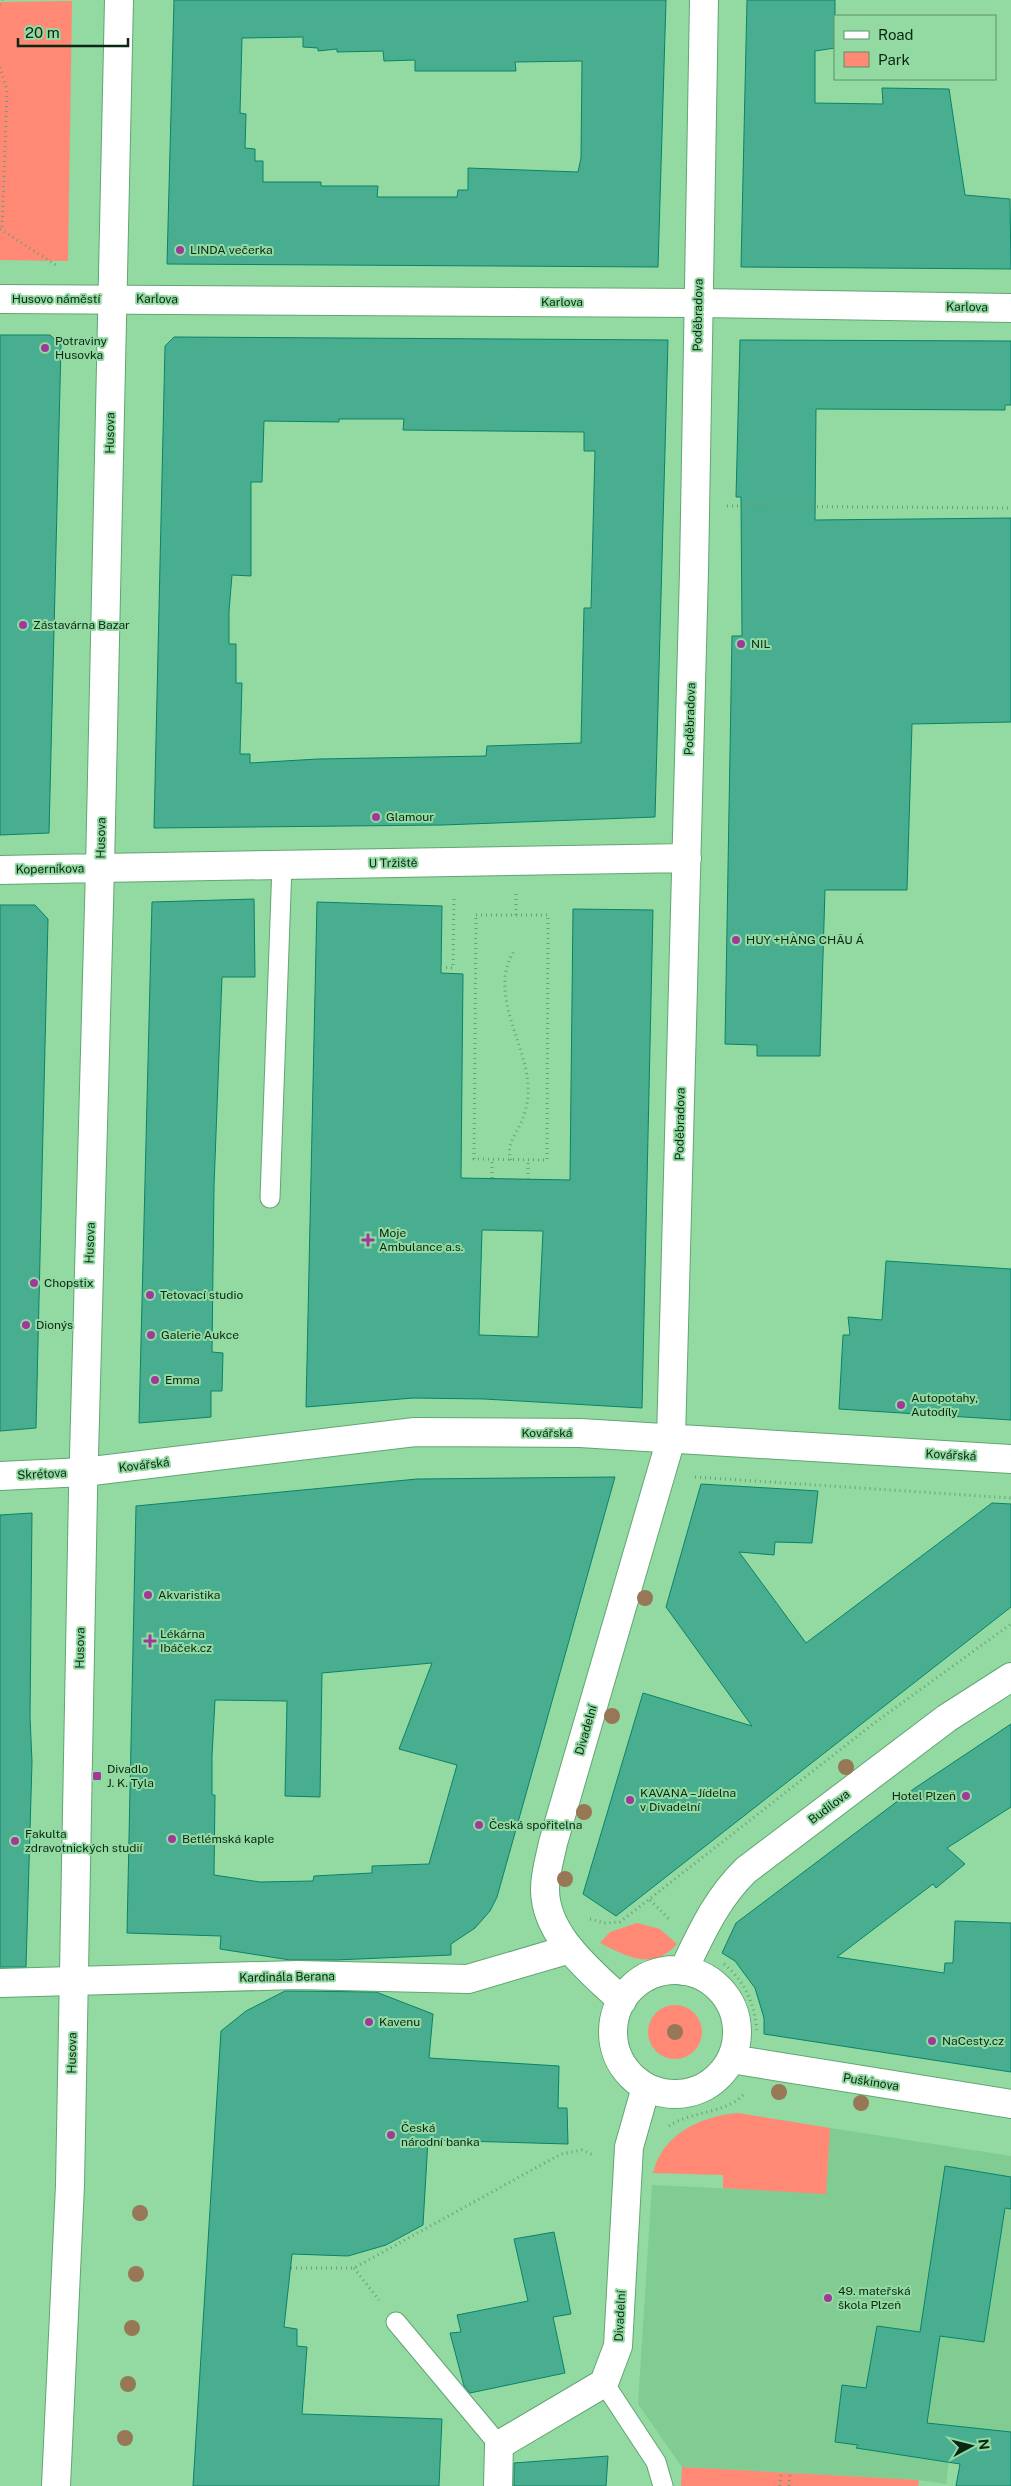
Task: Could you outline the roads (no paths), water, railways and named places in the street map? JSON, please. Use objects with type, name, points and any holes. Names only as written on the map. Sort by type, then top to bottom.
[{"type":"street","name":"Husova","points":[[56,2486],[70,2186],[84,1472],[100,868],[119,0]]},
{"type":"street","name":"Poděbradova","points":[[671,1439],[699,303],[704,0]]},
{"type":"street","name":"Husovo náměstí","points":[[0,298],[113,299]]},
{"type":"street","name":"Karlova","points":[[113,299],[699,303],[1011,308]]},
{"type":"street","name":"U Tržiště","points":[[100,868],[686,858]]},
{"type":"street","name":"Koperníkova","points":[[0,870],[100,868]]},
{"type":"street","name":"Kovářská","points":[[84,1472],[415,1432],[580,1433],[1011,1459]]},
{"type":"street","name":"Divadelní","points":[[622,2001],[570,1949],[556,1928],[546,1904],[546,1875],[671,1439]]},
{"type":"street","name":"Skrétova","points":[[0,1476],[84,1472]]},
{"type":"street","name":"Budilova","points":[[683,1970],[718,1901],[746,1870],[947,1718],[1011,1678]]},
{"type":"street","name":"Kardinála Berana","points":[[0,1983],[298,1975],[468,1979],[570,1949]]},
{"type":"street","points":[[683,1970],[712,1982],[732,2007],[737,2028],[731,2059],[718,2077],[700,2089],[678,2094],[656,2091],[646,2087],[626,2069],[614,2044],[614,2022],[622,2001],[635,1985],[652,1974],[683,1970]]},
{"type":"street","name":"Puškinova","points":[[731,2059],[1011,2104]]},
{"type":"street","name":"Divadelní","points":[[604,2383],[618,2346],[629,2147],[646,2087]]},
{"type":"street","points":[[498,2486],[499,2445],[604,2383]]},
{"type":"lane","points":[[270,1198],[282,865]]},
{"type":"lane","points":[[396,2322],[499,2445]]},
{"type":"lane","points":[[604,2383],[656,2462],[663,2486]]},
{"type":"place","name":"LINDA večerka","points":[[180,250]]},
{"type":"place","name":"Potraviny Husovka","points":[[45,348]]},
{"type":"place","name":"Zástavárna Bazar","points":[[23,625]]},
{"type":"place","name":"NIL","points":[[741,644]]},
{"type":"place","name":"Glamour","points":[[376,817]]},
{"type":"place","name":"HUY +HÀNG CHÂU Á","points":[[736,940]]},
{"type":"place","name":"Moje Ambulance a.s.","points":[[368,1240]]},
{"type":"place","name":"Chopstix","points":[[34,1283]]},
{"type":"place","name":"Tetovací studio","points":[[150,1295]]},
{"type":"place","name":"Dionýs","points":[[26,1325]]},
{"type":"place","name":"Galerie Aukce","points":[[151,1335]]},
{"type":"place","name":"Emma","points":[[155,1380]]},
{"type":"place","name":"Autopotahy, Autodíly","points":[[901,1405]]},
{"type":"place","name":"Akvaristika","points":[[148,1595]]},
{"type":"place","name":"Lékárna Ibáček.cz","points":[[150,1641]]},
{"type":"place","name":"Divadlo J. K. Tyla","points":[[97,1776]]},
{"type":"place","name":"Hotel Plzeň","points":[[966,1796]]},
{"type":"place","name":"KAVANA – Jídelna v Divadelní","points":[[630,1800]]},
{"type":"place","name":"Česká spořitelna","points":[[479,1825]]},
{"type":"place","name":"Betlémská kaple","points":[[172,1839]]},
{"type":"place","name":"Fakulta zdravotnických studií","points":[[15,1841]]},
{"type":"place","name":"Kavenu","points":[[369,2022]]},
{"type":"place","name":"NaCesty.cz","points":[[932,2041]]},
{"type":"place","name":"Česká národní banka","points":[[391,2135]]},
{"type":"place","name":"49. mateřská škola Plzeň","points":[[828,2298]]}]
